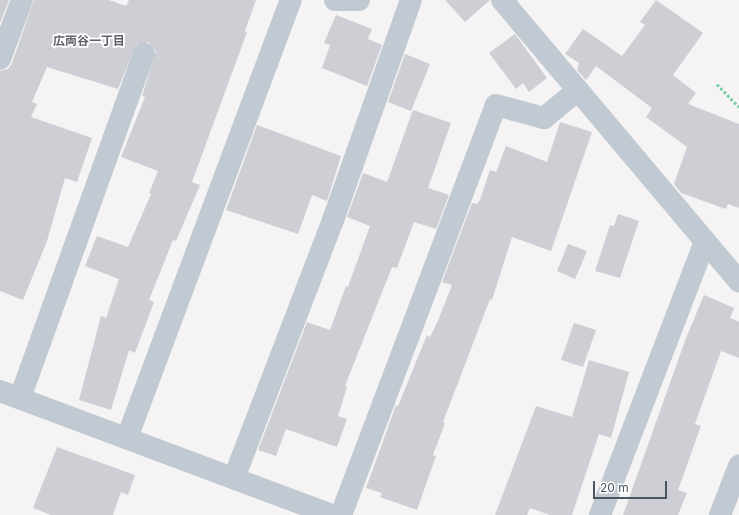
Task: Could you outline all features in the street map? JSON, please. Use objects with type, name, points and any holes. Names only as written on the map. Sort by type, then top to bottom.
[{"type":"street","points":[[0,59],[22,0]]},
{"type":"street","points":[[127,438],[292,0]]},
{"type":"street","points":[[335,0],[359,0]]},
{"type":"street","points":[[234,478],[334,220],[411,0]]},
{"type":"street","points":[[502,0],[739,281]]},
{"type":"street","points":[[144,54],[10,394],[331,515]]},
{"type":"street","points":[[341,515],[496,105],[544,118],[578,90]]},
{"type":"street","points":[[600,515],[705,241]]},
{"type":"street","points":[[720,515],[739,466]]},
{"type":"path","points":[[717,84],[739,107]]},
{"type":"building","points":[[0,0],[9,0],[0,23]]},
{"type":"building","points":[[34,0],[109,0],[126,6],[129,0],[256,0],[245,31],[247,32],[192,182],[200,185],[176,241],[173,240],[149,300],[154,302],[135,353],[129,350],[111,410],[79,400],[101,316],[106,318],[119,279],[85,266],[97,236],[128,247],[151,194],[149,193],[158,171],[121,157],[145,97],[142,96],[156,51],[148,42],[136,45],[118,89],[47,67],[32,102],[37,104],[31,117],[92,138],[77,182],[65,178],[47,241],[23,300],[0,291],[0,71],[8,69],[12,63]]},
{"type":"building","points":[[445,0],[490,0],[465,22]]},
{"type":"building","points":[[656,0],[703,33],[673,75],[696,93],[688,104],[739,124],[739,208],[728,204],[726,209],[681,193],[674,184],[687,147],[646,117],[652,108],[596,66],[586,80],[577,70],[579,63],[565,54],[583,29],[622,56],[645,25],[640,22]]},
{"type":"building","points":[[336,15],[372,29],[368,39],[382,45],[367,86],[322,68],[330,45],[324,43]]},
{"type":"building","points":[[515,34],[547,78],[529,92],[523,83],[516,89],[489,53]]},
{"type":"building","points":[[405,54],[430,64],[411,111],[388,102]]},
{"type":"building","points":[[413,110],[451,123],[428,188],[449,195],[436,229],[414,222],[397,268],[392,267],[345,386],[347,387],[338,416],[347,419],[337,447],[286,429],[276,456],[258,450],[307,322],[330,330],[346,286],[348,287],[370,226],[347,217],[363,173],[387,182]]},
{"type":"building","points":[[560,122],[592,132],[551,251],[512,237],[492,300],[490,299],[443,422],[445,423],[433,455],[436,456],[417,510],[380,497],[382,493],[366,488],[396,405],[398,406],[427,335],[430,337],[437,323],[452,285],[442,282],[472,203],[477,204],[480,200],[490,170],[496,172],[506,146],[547,162]]},
{"type":"building","points":[[257,125],[341,156],[327,201],[312,195],[298,234],[226,210]]},
{"type":"building","points":[[618,214],[639,221],[620,278],[595,271],[610,225],[614,226]]},
{"type":"building","points":[[568,244],[587,251],[575,279],[557,271]]},
{"type":"building","points":[[704,295],[734,308],[730,318],[739,322],[739,358],[721,351],[695,424],[701,426],[678,490],[687,493],[678,515],[623,515],[686,338]]},
{"type":"building","points":[[574,323],[596,330],[583,367],[561,360]]},
{"type":"building","points":[[589,360],[629,372],[611,438],[599,434],[572,515],[550,515],[530,508],[527,515],[495,515],[536,406],[572,417]]},
{"type":"building","points":[[57,447],[135,475],[128,495],[121,492],[113,515],[51,515],[33,508]]},
{"type":"district","name":"広両谷一丁目","points":[[89,41]]}]
